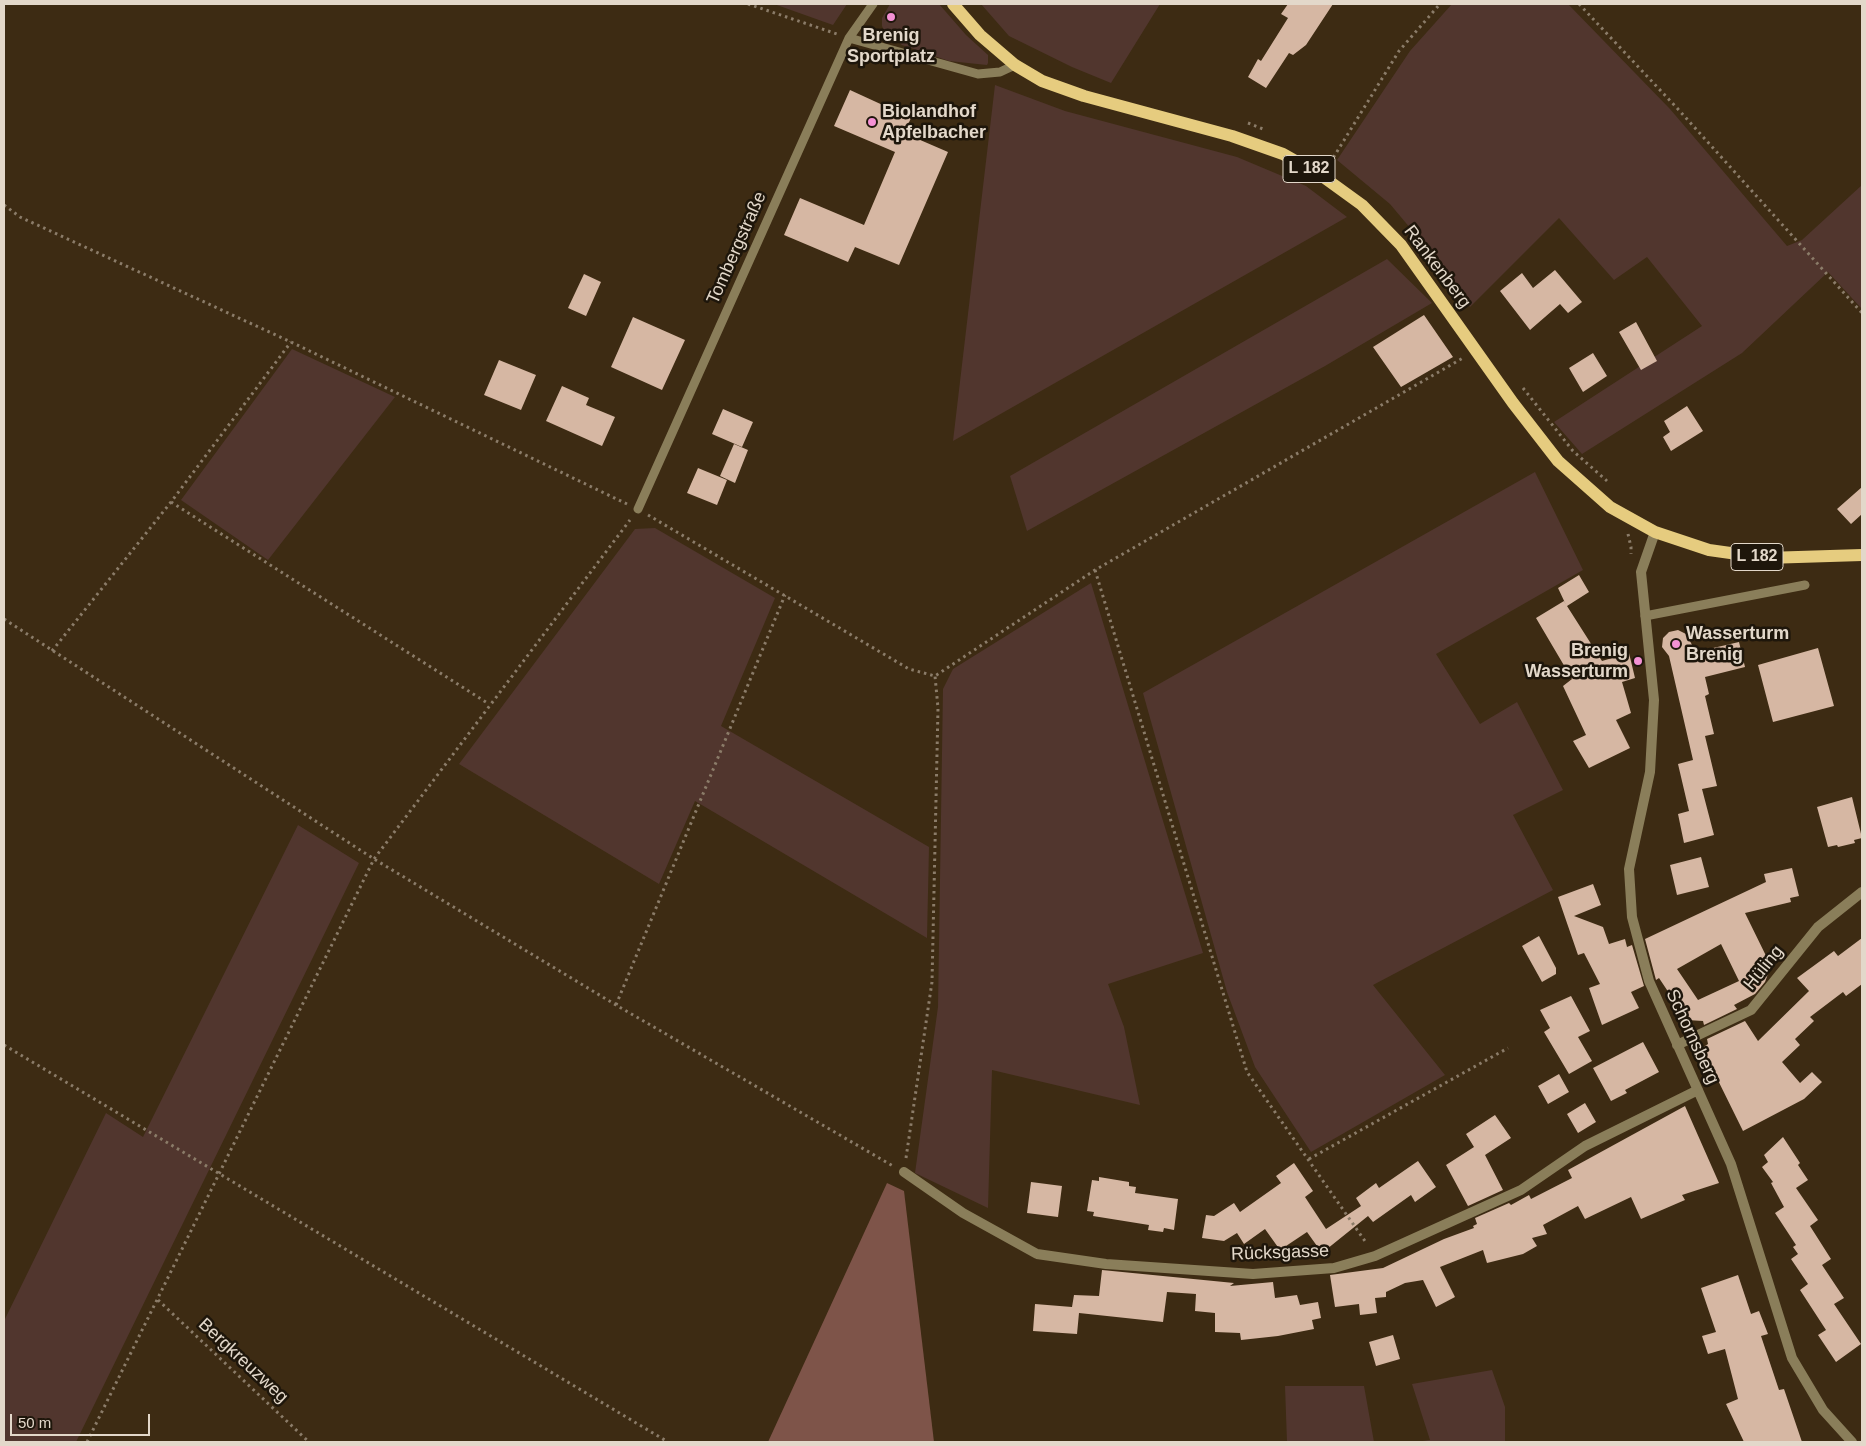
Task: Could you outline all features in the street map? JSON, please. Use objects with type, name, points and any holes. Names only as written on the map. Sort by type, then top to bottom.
[{"type":"main road","name":"Rankenberg","points":[[953,4],[980,35],[1015,65],[1042,81],[1084,96],[1232,136],[1283,154],[1322,176],[1362,204],[1401,245],[1513,403],[1558,461],[1610,507],[1655,532],[1709,550],[1766,558],[1862,555]]},
{"type":"street","name":"Schornsberg","points":[[1655,532],[1641,572],[1654,700],[1650,772],[1629,869],[1632,917],[1649,981],[1731,1164],[1792,1358],[1823,1410],[1852,1442]]},
{"type":"street","name":"Hüling","points":[[1677,1045],[1751,1010],[1818,928],[1862,892]]},
{"type":"street","name":"Rücksgasse","points":[[904,1172],[963,1212],[1037,1254],[1106,1264],[1253,1274],[1334,1268],[1375,1256],[1520,1190],[1585,1146],[1698,1090]]},
{"type":"lane","name":"Tombergstraße","points":[[638,509],[849,38],[873,4]]},
{"type":"lane","points":[[849,38],[978,74],[1000,72],[1015,65]]},
{"type":"lane","points":[[1646,616],[1805,585]]},
{"type":"path","points":[[748,4],[849,38]]},
{"type":"path","points":[[1322,176],[1399,51],[1440,4]]},
{"type":"path","points":[[1579,4],[1678,108],[1862,313]]},
{"type":"path","points":[[4,205],[20,217],[291,342],[638,509],[909,669],[935,676],[1095,570],[1477,350]]},
{"type":"path","points":[[52,650],[171,502],[291,342]]},
{"type":"path","points":[[171,502],[489,704]]},
{"type":"path","points":[[88,1442],[374,859],[489,704],[638,509]]},
{"type":"path","points":[[1631,519],[1627,531],[1632,546],[1631,562]]},
{"type":"path","points":[[1095,570],[1247,1072],[1375,1256]]},
{"type":"path","points":[[616,1005],[785,595]]},
{"type":"path","points":[[4,619],[374,859],[616,1005],[904,1172],[932,982],[938,708],[935,676]]},
{"type":"path","points":[[4,1045],[668,1442]]},
{"type":"path","points":[[1309,1159],[1508,1048]]},
{"type":"path","name":"Bergkreuzweg","points":[[158,1300],[309,1442]]},
{"type":"shaded area","points":[[774,4],[847,4],[833,25]]},
{"type":"shaded area","points":[[890,4],[939,4],[966,35],[988,55],[987,65],[949,61],[902,45],[884,31],[882,26],[882,18]]},
{"type":"shaded area","points":[[981,4],[1160,4],[1111,83],[1072,67],[1009,36]]},
{"type":"shaded area","points":[[1452,4],[1568,4],[1670,109],[1787,246],[1802,240],[1862,185],[1862,309],[1828,272],[1742,353],[1582,454],[1554,422],[1702,326],[1647,257],[1614,280],[1559,218],[1470,307],[1442,266],[1390,204],[1337,160],[1410,51]]},
{"type":"shaded area","points":[[995,85],[1065,111],[1237,157],[1306,186],[1347,217],[953,441]]},
{"type":"shaded area","points":[[1387,259],[1432,303],[1325,366],[1027,531],[1010,476]]},
{"type":"shaded area","points":[[292,349],[395,397],[268,560],[181,500]]},
{"type":"shaded area","points":[[1535,472],[1583,570],[1436,654],[1480,724],[1517,702],[1563,790],[1513,815],[1553,890],[1373,985],[1445,1075],[1311,1152],[1255,1067],[1227,992],[1143,693]]},
{"type":"shaded area","points":[[655,528],[775,598],[721,726],[929,847],[927,938],[695,801],[659,884],[459,764],[635,529]]},
{"type":"shaded area","points":[[1091,583],[1203,953],[1108,984],[1124,1027],[1140,1105],[992,1070],[988,1208],[915,1173],[938,1007],[943,689],[953,669]]},
{"type":"shaded area","points":[[298,825],[359,863],[76,1442],[4,1442],[4,1321],[106,1113],[143,1137]]},
{"type":"shaded area","points":[[887,1183],[904,1191],[934,1442],[768,1442]]},
{"type":"shaded area","points":[[1492,1370],[1505,1407],[1505,1442],[1415,1442],[1430,1440],[1412,1384]]},
{"type":"shaded area","points":[[1285,1386],[1364,1386],[1374,1442],[1287,1442]]},
{"type":"building","points":[[1288,4],[1333,4],[1306,45],[1293,55],[1289,53],[1266,88],[1248,77],[1258,59],[1261,61],[1288,18],[1281,14]]},
{"type":"building","points":[[850,90],[911,118],[904,133],[948,152],[899,265],[855,247],[848,262],[784,235],[800,198],[864,225],[895,152],[834,126]]},
{"type":"building","points":[[1555,270],[1582,302],[1568,313],[1560,304],[1530,330],[1500,291],[1522,273],[1533,288]]},
{"type":"building","points":[[584,274],[601,282],[586,316],[568,308]]},
{"type":"building","points":[[1424,315],[1453,357],[1401,387],[1373,347]]},
{"type":"building","points":[[633,317],[685,340],[662,390],[611,367]]},
{"type":"building","points":[[1636,322],[1657,361],[1641,370],[1619,332]]},
{"type":"building","points":[[1593,353],[1607,376],[1583,392],[1569,368]]},
{"type":"building","points":[[499,360],[536,375],[521,410],[484,395]]},
{"type":"building","points":[[562,386],[589,398],[586,405],[615,417],[602,446],[546,421]]},
{"type":"building","points":[[1687,406],[1703,431],[1671,451],[1663,437],[1670,432],[1664,421]]},
{"type":"building","points":[[723,409],[753,422],[742,447],[712,434]]},
{"type":"building","points":[[734,444],[748,450],[735,483],[720,476]]},
{"type":"building","points":[[698,468],[727,480],[717,505],[687,493]]},
{"type":"building","points":[[1862,487],[1862,514],[1851,524],[1837,509]]},
{"type":"building","points":[[1579,575],[1589,592],[1567,606],[1602,661],[1629,653],[1635,678],[1622,682],[1631,713],[1616,720],[1630,748],[1589,768],[1573,741],[1586,735],[1563,686],[1572,679],[1536,618],[1564,601],[1566,605],[1558,588]]},
{"type":"building","points":[[1678,630],[1686,634],[1696,652],[1739,642],[1745,667],[1705,677],[1709,694],[1705,696],[1714,734],[1705,736],[1717,786],[1702,789],[1714,835],[1684,843],[1678,814],[1689,811],[1678,764],[1693,760],[1669,656],[1662,647],[1663,638],[1669,632]]},
{"type":"building","points":[[1818,648],[1834,706],[1773,722],[1758,665]]},
{"type":"building","points":[[1852,797],[1862,838],[1854,840],[1855,843],[1828,847],[1817,807]]},
{"type":"building","points":[[1701,857],[1709,887],[1677,895],[1670,865]]},
{"type":"building","points":[[1792,868],[1799,896],[1790,898],[1791,902],[1745,913],[1771,966],[1765,982],[1755,994],[1734,1005],[1737,1009],[1704,1025],[1703,1021],[1687,1020],[1659,978],[1656,980],[1645,939],[1766,882],[1764,874]],"holes":[[[1721,944],[1739,981],[1698,1000],[1677,969]]]},
{"type":"building","points":[[1593,884],[1601,905],[1574,916],[1603,927],[1609,944],[1625,939],[1627,947],[1632,945],[1644,986],[1631,992],[1639,1008],[1602,1025],[1589,988],[1600,984],[1584,953],[1578,955],[1558,897]]},
{"type":"building","points":[[1539,936],[1556,968],[1556,974],[1542,982],[1522,946]]},
{"type":"building","points":[[1862,938],[1862,984],[1846,996],[1843,992],[1810,1017],[1814,1021],[1795,1039],[1800,1045],[1782,1062],[1800,1083],[1812,1072],[1822,1082],[1804,1099],[1743,1131],[1702,1048],[1708,1044],[1707,1039],[1745,1021],[1758,1041],[1809,991],[1797,978],[1834,951],[1838,956]]},
{"type":"building","points":[[1571,996],[1590,1031],[1578,1037],[1592,1061],[1569,1074],[1544,1032],[1550,1028],[1540,1010]]},
{"type":"building","points":[[1643,1042],[1659,1072],[1625,1090],[1627,1093],[1611,1101],[1593,1068]]},
{"type":"building","points":[[1559,1074],[1569,1092],[1548,1104],[1538,1086]]},
{"type":"building","points":[[1585,1103],[1596,1122],[1578,1133],[1567,1114]]},
{"type":"building","points":[[1685,1106],[1719,1183],[1682,1195],[1685,1200],[1641,1219],[1631,1197],[1585,1219],[1578,1206],[1543,1225],[1547,1234],[1532,1238],[1537,1246],[1523,1254],[1487,1263],[1483,1250],[1440,1267],[1455,1297],[1436,1307],[1423,1280],[1405,1283],[1386,1292],[1386,1297],[1375,1298],[1377,1313],[1360,1315],[1359,1304],[1335,1307],[1330,1275],[1383,1268],[1444,1239],[1474,1228],[1473,1226],[1477,1224],[1475,1218],[1509,1203],[1511,1205],[1529,1195],[1531,1199],[1572,1178],[1568,1170]]},
{"type":"building","points":[[1495,1115],[1511,1138],[1485,1155],[1503,1190],[1468,1206],[1446,1165],[1474,1147],[1466,1134]]},
{"type":"building","points":[[1783,1137],[1800,1163],[1798,1165],[1808,1180],[1796,1188],[1818,1220],[1810,1226],[1831,1259],[1822,1265],[1844,1298],[1834,1304],[1861,1344],[1836,1362],[1818,1335],[1826,1330],[1800,1290],[1808,1284],[1791,1259],[1798,1254],[1793,1247],[1796,1245],[1775,1213],[1784,1207],[1771,1183],[1773,1182],[1762,1167],[1768,1162],[1764,1155]]},
{"type":"building","points":[[1418,1161],[1436,1187],[1415,1202],[1411,1195],[1373,1222],[1368,1216],[1322,1253],[1307,1232],[1280,1250],[1265,1229],[1244,1244],[1237,1233],[1224,1241],[1202,1238],[1206,1215],[1214,1216],[1234,1203],[1240,1212],[1281,1183],[1276,1176],[1294,1163],[1313,1191],[1305,1197],[1326,1229],[1361,1206],[1356,1198],[1376,1183],[1379,1188]]},
{"type":"building","points":[[1099,1177],[1129,1182],[1129,1186],[1136,1187],[1135,1193],[1178,1199],[1174,1230],[1164,1228],[1163,1232],[1148,1230],[1149,1225],[1093,1216],[1094,1212],[1087,1211],[1092,1180],[1099,1181]]},
{"type":"building","points":[[1031,1182],[1062,1186],[1058,1217],[1027,1213]]},
{"type":"building","points":[[1102,1270],[1234,1283],[1230,1286],[1273,1282],[1275,1298],[1297,1295],[1300,1305],[1318,1302],[1321,1318],[1312,1320],[1314,1329],[1278,1336],[1241,1340],[1240,1333],[1215,1332],[1215,1313],[1195,1311],[1196,1294],[1167,1292],[1163,1322],[1079,1313],[1077,1334],[1033,1331],[1035,1304],[1072,1307],[1074,1295],[1099,1296]]},
{"type":"building","points":[[1738,1275],[1751,1314],[1759,1311],[1768,1334],[1761,1336],[1779,1390],[1784,1389],[1802,1442],[1744,1442],[1726,1404],[1738,1399],[1725,1349],[1708,1354],[1702,1336],[1716,1332],[1701,1288]]},
{"type":"building","points":[[1393,1335],[1400,1359],[1376,1366],[1369,1342]]},
{"type":"place","name":"Brenig Sportplatz","points":[[891,17]]},
{"type":"place","name":"Biolandhof Apfelbacher","points":[[872,122]]},
{"type":"place","name":"Wasserturm Brenig","points":[[1676,644]]},
{"type":"place","name":"Brenig Wasserturm","points":[[1638,661]]}]
